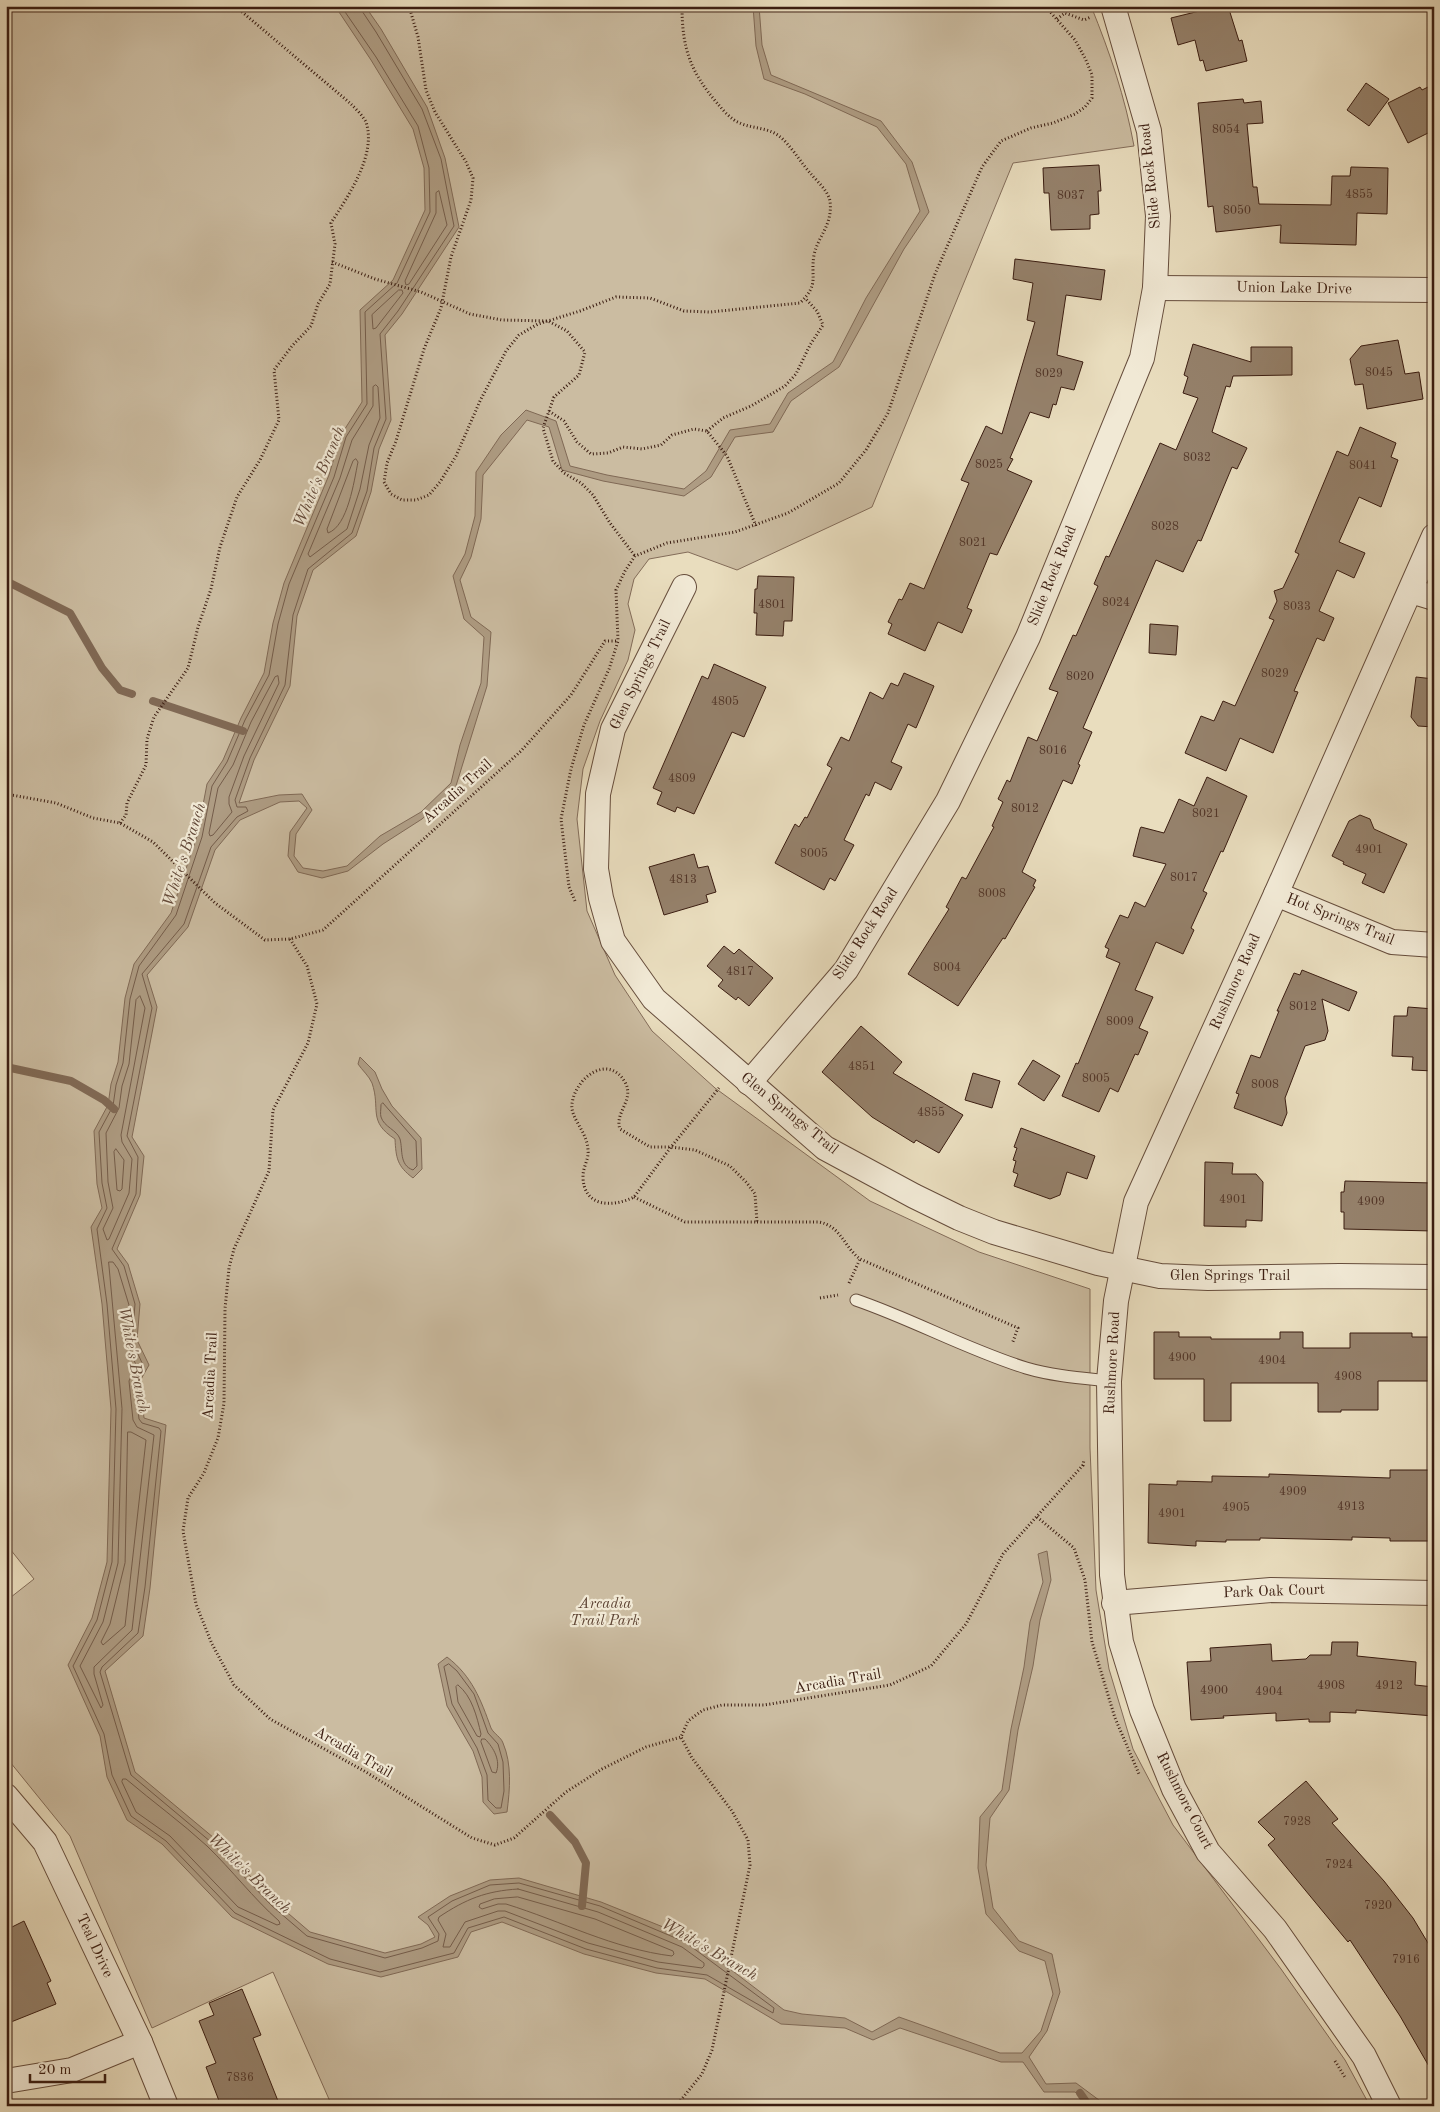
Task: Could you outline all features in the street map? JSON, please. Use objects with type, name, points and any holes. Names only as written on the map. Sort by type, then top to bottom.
[{"type":"street","name":"Slide Rock Road","points":[[749,1083],[846,970],[948,801],[1028,637],[1142,358],[1155,288],[1158,216],[1148,131],[1114,8]]},
{"type":"street","name":"Union Lake Drive","points":[[1155,288],[1434,290]]},
{"type":"street","name":"Rushmore Road","points":[[1110,1446],[1109,1381],[1116,1301],[1136,1202],[1276,894],[1434,536]]},
{"type":"street","name":"Glen Springs Trail","points":[[684,587],[613,729],[598,794],[596,869],[601,898],[613,941],[654,999],[825,1148],[959,1218],[994,1232],[1079,1257],[1160,1276],[1208,1278],[1434,1277]]},
{"type":"street","points":[[1411,590],[1434,598]]},
{"type":"street","name":"Hot Springs Trail","points":[[1276,894],[1392,942],[1434,945]]},
{"type":"street","name":"Rushmore Court","points":[[1110,1446],[1114,1603],[1120,1642],[1142,1710],[1174,1789],[1208,1852],[1276,1929],[1364,2056],[1389,2106]]},
{"type":"street","name":"Park Oak Court","points":[[1114,1603],[1270,1590],[1429,1591],[1434,1593]]},
{"type":"street","name":"Teal Drive","points":[[6,1796],[45,1842],[140,2042],[166,2106]]},
{"type":"street","points":[[6,2081],[72,2070],[140,2042]]},
{"type":"lane","points":[[856,1300],[987,1354],[1028,1368],[1069,1377],[1109,1381]]},
{"type":"path","points":[[120,823],[126,815],[127,803],[146,765],[148,739],[154,717],[188,668],[198,627],[211,589],[220,547],[237,498],[260,460],[279,420],[274,370],[292,346],[312,326],[318,304],[330,284],[335,244],[331,223],[349,194],[366,157],[370,142],[366,121],[351,104],[236,6]]},
{"type":"path","points":[[409,6],[418,37],[426,90],[435,112],[466,162],[473,178],[471,200],[451,256],[442,301],[424,349],[396,441],[387,463],[384,482],[391,494],[402,500],[416,500],[429,495],[440,482],[456,456],[480,401],[506,351],[519,336],[538,324],[616,297],[650,298],[684,310],[710,312],[800,304],[810,294],[814,281],[814,254],[830,218],[830,200],[822,187],[780,136],[765,128],[738,123],[726,113],[706,90],[691,66],[686,46],[682,6]]},
{"type":"path","points":[[576,905],[570,887],[561,819],[571,769],[584,725],[609,669],[618,641],[616,590],[624,571],[635,556],[667,543],[735,532],[788,513],[839,483],[866,450],[888,413],[935,274],[982,167],[1001,141],[1031,128],[1053,123],[1075,114],[1085,107],[1092,98],[1092,74],[1075,40],[1045,6]]},
{"type":"path","points":[[1057,19],[1065,14],[1084,20],[1114,8]]},
{"type":"path","points":[[332,262],[421,292],[470,314],[486,318],[548,321],[567,331],[584,352],[579,375],[554,396],[543,428],[553,461],[564,472],[581,482],[593,495],[610,523],[635,556]]},
{"type":"path","points":[[707,431],[723,418],[751,406],[785,386],[796,374],[810,345],[823,325],[817,311],[805,298]]},
{"type":"path","points":[[549,411],[564,421],[577,442],[590,454],[608,453],[624,447],[642,449],[661,445],[672,435],[694,429],[707,431],[727,456],[756,526]]},
{"type":"path","name":"Arcadia Trail","points":[[6,794],[56,803],[94,818],[120,823],[153,842],[215,902],[265,940],[290,939],[323,930],[521,751],[570,695],[605,641],[618,641]]},
{"type":"path","name":"Arcadia Trail","points":[[290,939],[307,966],[318,1004],[308,1043],[273,1110],[269,1171],[234,1249],[225,1309],[224,1403],[218,1438],[204,1473],[188,1498],[183,1532],[196,1604],[212,1644],[234,1685],[270,1719],[366,1772],[472,1838],[495,1845],[514,1838],[534,1818],[566,1792],[602,1769],[646,1748],[681,1737],[688,1721],[703,1710],[732,1704],[764,1705],[890,1685],[930,1666],[966,1624],[1003,1554],[1083,1466],[1105,1445],[1110,1446]]},
{"type":"path","points":[[722,1084],[671,1147],[634,1197],[626,1201],[599,1203],[592,1199],[586,1189],[583,1174],[588,1159],[588,1144],[581,1126],[572,1112],[574,1093],[585,1076],[594,1071],[604,1070],[620,1076],[628,1091],[628,1100],[618,1120],[620,1129],[650,1147],[671,1147],[695,1150],[730,1166],[747,1182],[755,1194],[757,1222]]},
{"type":"path","points":[[634,1197],[685,1222],[828,1223],[839,1233],[853,1254],[860,1259],[1018,1328],[1009,1351]]},
{"type":"path","points":[[820,1298],[844,1294]]},
{"type":"path","points":[[676,2106],[702,2074],[712,2050],[750,1865],[748,1840],[732,1811],[692,1758],[681,1737]]},
{"type":"green space","name":"Arcadia Trail Park","points":[[6,6],[1091,6],[1116,75],[1134,146],[1013,163],[872,507],[737,570],[688,552],[649,559],[634,579],[628,604],[635,630],[628,660],[600,721],[583,769],[577,819],[587,911],[615,975],[652,1031],[715,1088],[870,1201],[979,1252],[1090,1289],[1090,1448],[1096,1590],[1109,1669],[1133,1749],[1173,1825],[1281,1969],[1345,2060],[1370,2106],[332,2106],[273,1972],[152,2028],[70,1836],[6,1757],[6,1601],[34,1579],[6,1544]]},
{"type":"water","points":[[335,6],[365,6],[381,29],[427,107],[445,158],[459,227],[402,314],[385,335],[391,420],[379,449],[371,492],[356,536],[313,570],[297,616],[290,686],[254,760],[239,803],[279,795],[302,794],[312,810],[296,834],[294,856],[303,868],[323,871],[347,866],[380,836],[421,812],[451,783],[460,745],[481,683],[484,637],[464,619],[453,576],[465,554],[475,516],[476,472],[501,435],[526,410],[556,421],[570,466],[607,475],[684,489],[706,471],[730,430],[770,424],[788,393],[833,362],[866,298],[920,211],[906,164],[877,127],[805,94],[764,79],[756,46],[753,6],[759,6],[762,45],[771,75],[881,121],[912,162],[929,212],[904,249],[839,367],[791,401],[773,432],[735,437],[711,477],[684,496],[603,481],[562,470],[549,427],[527,420],[483,475],[481,519],[471,557],[460,580],[471,617],[491,632],[487,686],[455,789],[422,819],[383,844],[348,871],[322,878],[298,872],[288,856],[290,832],[307,808],[299,801],[280,802],[240,820],[215,850],[188,927],[147,975],[157,1007],[132,1137],[144,1156],[140,1195],[117,1249],[128,1264],[140,1304],[137,1340],[149,1365],[140,1381],[144,1418],[166,1425],[150,1588],[143,1636],[105,1671],[135,1772],[214,1838],[275,1902],[310,1932],[385,1953],[421,1944],[435,1937],[428,1925],[418,1917],[450,1896],[490,1880],[519,1878],[601,1902],[688,1937],[784,2010],[802,2014],[845,2018],[872,2032],[899,2017],[1000,2053],[1022,2053],[1041,2031],[1053,1994],[1045,1961],[1019,1951],[986,1914],[978,1868],[980,1817],[1002,1790],[1030,1622],[1043,1582],[1038,1554],[1047,1551],[1051,1580],[1040,1620],[1033,1666],[1018,1730],[1009,1790],[990,1818],[986,1865],[993,1908],[1019,1941],[1052,1954],[1060,1992],[1047,2031],[1029,2057],[1046,2084],[1076,2083],[1107,2106],[1092,2106],[1075,2092],[1044,2092],[1023,2062],[1001,2062],[900,2028],[873,2040],[845,2028],[781,2024],[705,1979],[656,1973],[584,1954],[502,1922],[471,1932],[458,1957],[381,1977],[328,1964],[232,1917],[162,1844],[127,1820],[107,1777],[100,1736],[68,1665],[92,1618],[107,1562],[111,1409],[102,1304],[91,1227],[102,1208],[97,1184],[94,1131],[108,1105],[111,1084],[118,1062],[125,998],[134,964],[171,913],[197,836],[207,784],[223,760],[241,718],[264,673],[273,623],[284,583],[329,475],[341,435],[362,402],[360,310],[393,280],[425,210],[424,168],[413,129]]},
{"type":"water","points":[[360,1057],[375,1072],[392,1106],[421,1138],[422,1169],[413,1178],[398,1161],[395,1139],[386,1132],[378,1120],[372,1083],[358,1064]]},
{"type":"water","points":[[447,1657],[463,1672],[475,1689],[491,1728],[503,1743],[509,1768],[507,1812],[494,1814],[483,1802],[482,1777],[473,1751],[447,1706],[438,1664]]},
{"type":"building","points":[[1220,6],[1228,6],[1239,41],[1242,40],[1247,61],[1206,71],[1203,60],[1200,61],[1195,40],[1178,45],[1171,18]]},
{"type":"building","points":[[1366,83],[1389,99],[1369,126],[1347,110]]},
{"type":"building","points":[[1434,84],[1434,130],[1408,143],[1388,103],[1420,87],[1422,90]]},
{"type":"building","points":[[1243,99],[1244,103],[1261,101],[1263,123],[1247,124],[1253,187],[1257,187],[1259,204],[1331,205],[1332,176],[1350,176],[1351,167],[1388,168],[1387,214],[1357,213],[1356,245],[1280,243],[1281,225],[1216,232],[1213,206],[1208,207],[1198,103]]},
{"type":"building","points":[[1099,165],[1101,191],[1098,191],[1099,214],[1090,215],[1090,229],[1051,230],[1049,193],[1044,193],[1043,168]]},
{"type":"building","points":[[1015,259],[1105,270],[1101,300],[1066,295],[1057,355],[1083,362],[1074,390],[1061,387],[1056,405],[1053,404],[1049,418],[1030,412],[1010,458],[1013,459],[1007,470],[1032,481],[997,555],[990,553],[967,608],[972,610],[962,633],[938,622],[925,651],[888,634],[892,624],[888,622],[899,599],[902,600],[910,583],[924,589],[969,483],[961,480],[986,426],[1002,434],[1035,322],[1027,320],[1033,283],[1013,279]]},
{"type":"building","points":[[1398,340],[1405,374],[1419,372],[1423,399],[1367,409],[1363,384],[1355,385],[1350,359],[1361,346]]},
{"type":"building","points":[[1193,344],[1251,362],[1251,347],[1292,347],[1292,375],[1233,376],[1230,387],[1226,386],[1212,432],[1247,448],[1237,469],[1232,467],[1201,541],[1198,540],[1183,572],[1156,560],[1083,728],[1092,732],[1078,764],[1080,765],[1072,784],[1063,780],[1022,872],[1036,880],[1033,886],[1035,887],[1005,939],[1003,938],[958,1006],[908,974],[949,909],[946,907],[962,877],[966,879],[994,827],[992,826],[1003,802],[998,799],[1007,780],[1010,782],[1028,737],[1037,741],[1058,692],[1049,689],[1073,635],[1076,636],[1098,586],[1094,584],[1106,556],[1109,557],[1160,443],[1176,450],[1198,398],[1183,393],[1188,377],[1184,375]]},
{"type":"building","points":[[1360,427],[1396,443],[1391,457],[1398,460],[1381,507],[1359,497],[1339,542],[1365,553],[1354,578],[1337,570],[1319,611],[1334,618],[1324,641],[1317,638],[1294,691],[1298,692],[1273,753],[1240,738],[1226,771],[1185,753],[1201,716],[1214,721],[1223,701],[1235,706],[1274,620],[1269,618],[1277,601],[1274,591],[1283,588],[1299,554],[1295,552],[1337,451],[1348,456]]},
{"type":"building","points":[[758,576],[794,577],[792,621],[784,621],[783,636],[756,635],[757,613],[754,613],[755,589],[757,589]]},
{"type":"building","points":[[1150,624],[1178,626],[1176,655],[1149,653]]},
{"type":"building","points":[[714,664],[766,687],[744,737],[732,732],[694,814],[677,807],[675,812],[657,804],[662,792],[653,788],[702,676],[708,679]]},
{"type":"building","points":[[904,673],[934,686],[916,728],[908,724],[891,762],[902,767],[891,790],[875,782],[869,796],[866,794],[844,840],[854,845],[835,881],[830,878],[824,890],[775,863],[795,824],[799,827],[805,817],[807,818],[832,768],[827,765],[841,737],[849,741],[870,692],[883,699],[891,683],[898,686]]},
{"type":"building","points":[[1416,677],[1434,679],[1434,727],[1418,726],[1411,717]]},
{"type":"building","points":[[1207,777],[1247,796],[1223,852],[1221,851],[1203,891],[1207,893],[1191,928],[1194,930],[1183,954],[1156,942],[1135,990],[1153,997],[1139,1028],[1148,1032],[1138,1055],[1135,1054],[1118,1092],[1110,1088],[1099,1112],[1062,1096],[1076,1063],[1078,1064],[1120,963],[1106,957],[1109,949],[1105,947],[1120,915],[1128,918],[1135,902],[1145,907],[1166,864],[1133,856],[1140,829],[1141,827],[1164,833],[1179,799],[1194,806]]},
{"type":"building","points":[[1360,815],[1370,819],[1374,829],[1407,844],[1384,893],[1362,883],[1366,874],[1343,864],[1344,862],[1332,856],[1349,821]]},
{"type":"building","points":[[694,854],[698,868],[708,866],[716,892],[706,895],[708,902],[664,915],[649,867]]},
{"type":"building","points":[[724,946],[734,954],[739,949],[773,978],[749,1006],[738,997],[736,1000],[718,986],[723,980],[707,966]]},
{"type":"building","points":[[1302,970],[1357,992],[1349,1011],[1322,999],[1328,1031],[1325,1040],[1305,1046],[1285,1098],[1287,1113],[1282,1126],[1234,1108],[1239,1094],[1236,1093],[1251,1055],[1260,1058],[1279,1011],[1277,1011],[1294,973],[1300,975]]},
{"type":"building","points":[[1408,1007],[1434,1009],[1434,1071],[1412,1070],[1413,1057],[1392,1056],[1394,1016],[1407,1016]]},
{"type":"building","points":[[861,1026],[902,1062],[893,1073],[963,1115],[939,1153],[916,1140],[914,1143],[872,1117],[822,1072]]},
{"type":"building","points":[[1033,1060],[1060,1076],[1044,1101],[1018,1084]]},
{"type":"building","points":[[973,1073],[1000,1081],[992,1108],[965,1100]]},
{"type":"building","points":[[1021,1128],[1095,1156],[1087,1179],[1067,1172],[1060,1195],[1050,1199],[1014,1186],[1018,1174],[1013,1172],[1016,1161],[1013,1160],[1017,1148],[1014,1147]]},
{"type":"building","points":[[1205,1162],[1233,1163],[1232,1174],[1256,1174],[1263,1182],[1262,1221],[1246,1220],[1246,1227],[1204,1226]]},
{"type":"building","points":[[1345,1181],[1434,1183],[1434,1231],[1344,1229],[1344,1212],[1341,1212],[1341,1192],[1344,1192]]},
{"type":"building","points":[[1154,1332],[1179,1332],[1179,1337],[1211,1337],[1211,1339],[1280,1339],[1280,1332],[1303,1332],[1303,1348],[1350,1348],[1350,1333],[1412,1333],[1412,1337],[1434,1337],[1434,1381],[1378,1381],[1378,1410],[1341,1410],[1341,1412],[1318,1412],[1318,1383],[1231,1383],[1231,1421],[1204,1421],[1204,1379],[1154,1379]]},
{"type":"building","points":[[1390,1470],[1434,1470],[1434,1541],[1390,1541],[1390,1538],[1352,1537],[1352,1540],[1260,1538],[1260,1540],[1226,1540],[1226,1542],[1196,1541],[1196,1546],[1148,1543],[1149,1484],[1177,1485],[1177,1481],[1212,1482],[1212,1476],[1269,1477],[1269,1474],[1390,1478]]},
{"type":"building","points":[[1332,1642],[1358,1642],[1357,1656],[1416,1662],[1415,1685],[1434,1687],[1434,1716],[1356,1710],[1356,1713],[1330,1712],[1330,1722],[1309,1722],[1309,1719],[1276,1721],[1276,1713],[1191,1720],[1187,1662],[1211,1661],[1210,1648],[1271,1644],[1272,1661],[1306,1659],[1310,1655],[1331,1655]]},
{"type":"building","points":[[1306,1781],[1338,1819],[1332,1823],[1384,1881],[1413,1918],[1434,1953],[1434,2075],[1400,2016],[1350,1940],[1348,1942],[1268,1845],[1275,1839],[1258,1822]]},
{"type":"building","points":[[24,1921],[51,1981],[47,1983],[56,2004],[6,2024],[6,1930]]},
{"type":"building","points":[[242,1989],[261,2035],[253,2038],[280,2106],[221,2106],[206,2067],[216,2063],[199,2021],[214,2015],[209,2003]]},
{"type":"waterway","points":[[6,581],[70,613],[102,668],[120,690],[132,694]]},
{"type":"waterway","points":[[153,701],[243,731]]},
{"type":"waterway","points":[[6,1067],[71,1081],[104,1100],[114,1109]]},
{"type":"waterway","points":[[550,1815],[575,1842],[586,1863],[582,1906]]},
{"type":"waterway","name":"White's Branch","points":[[1080,2093],[1089,2106]]}]
